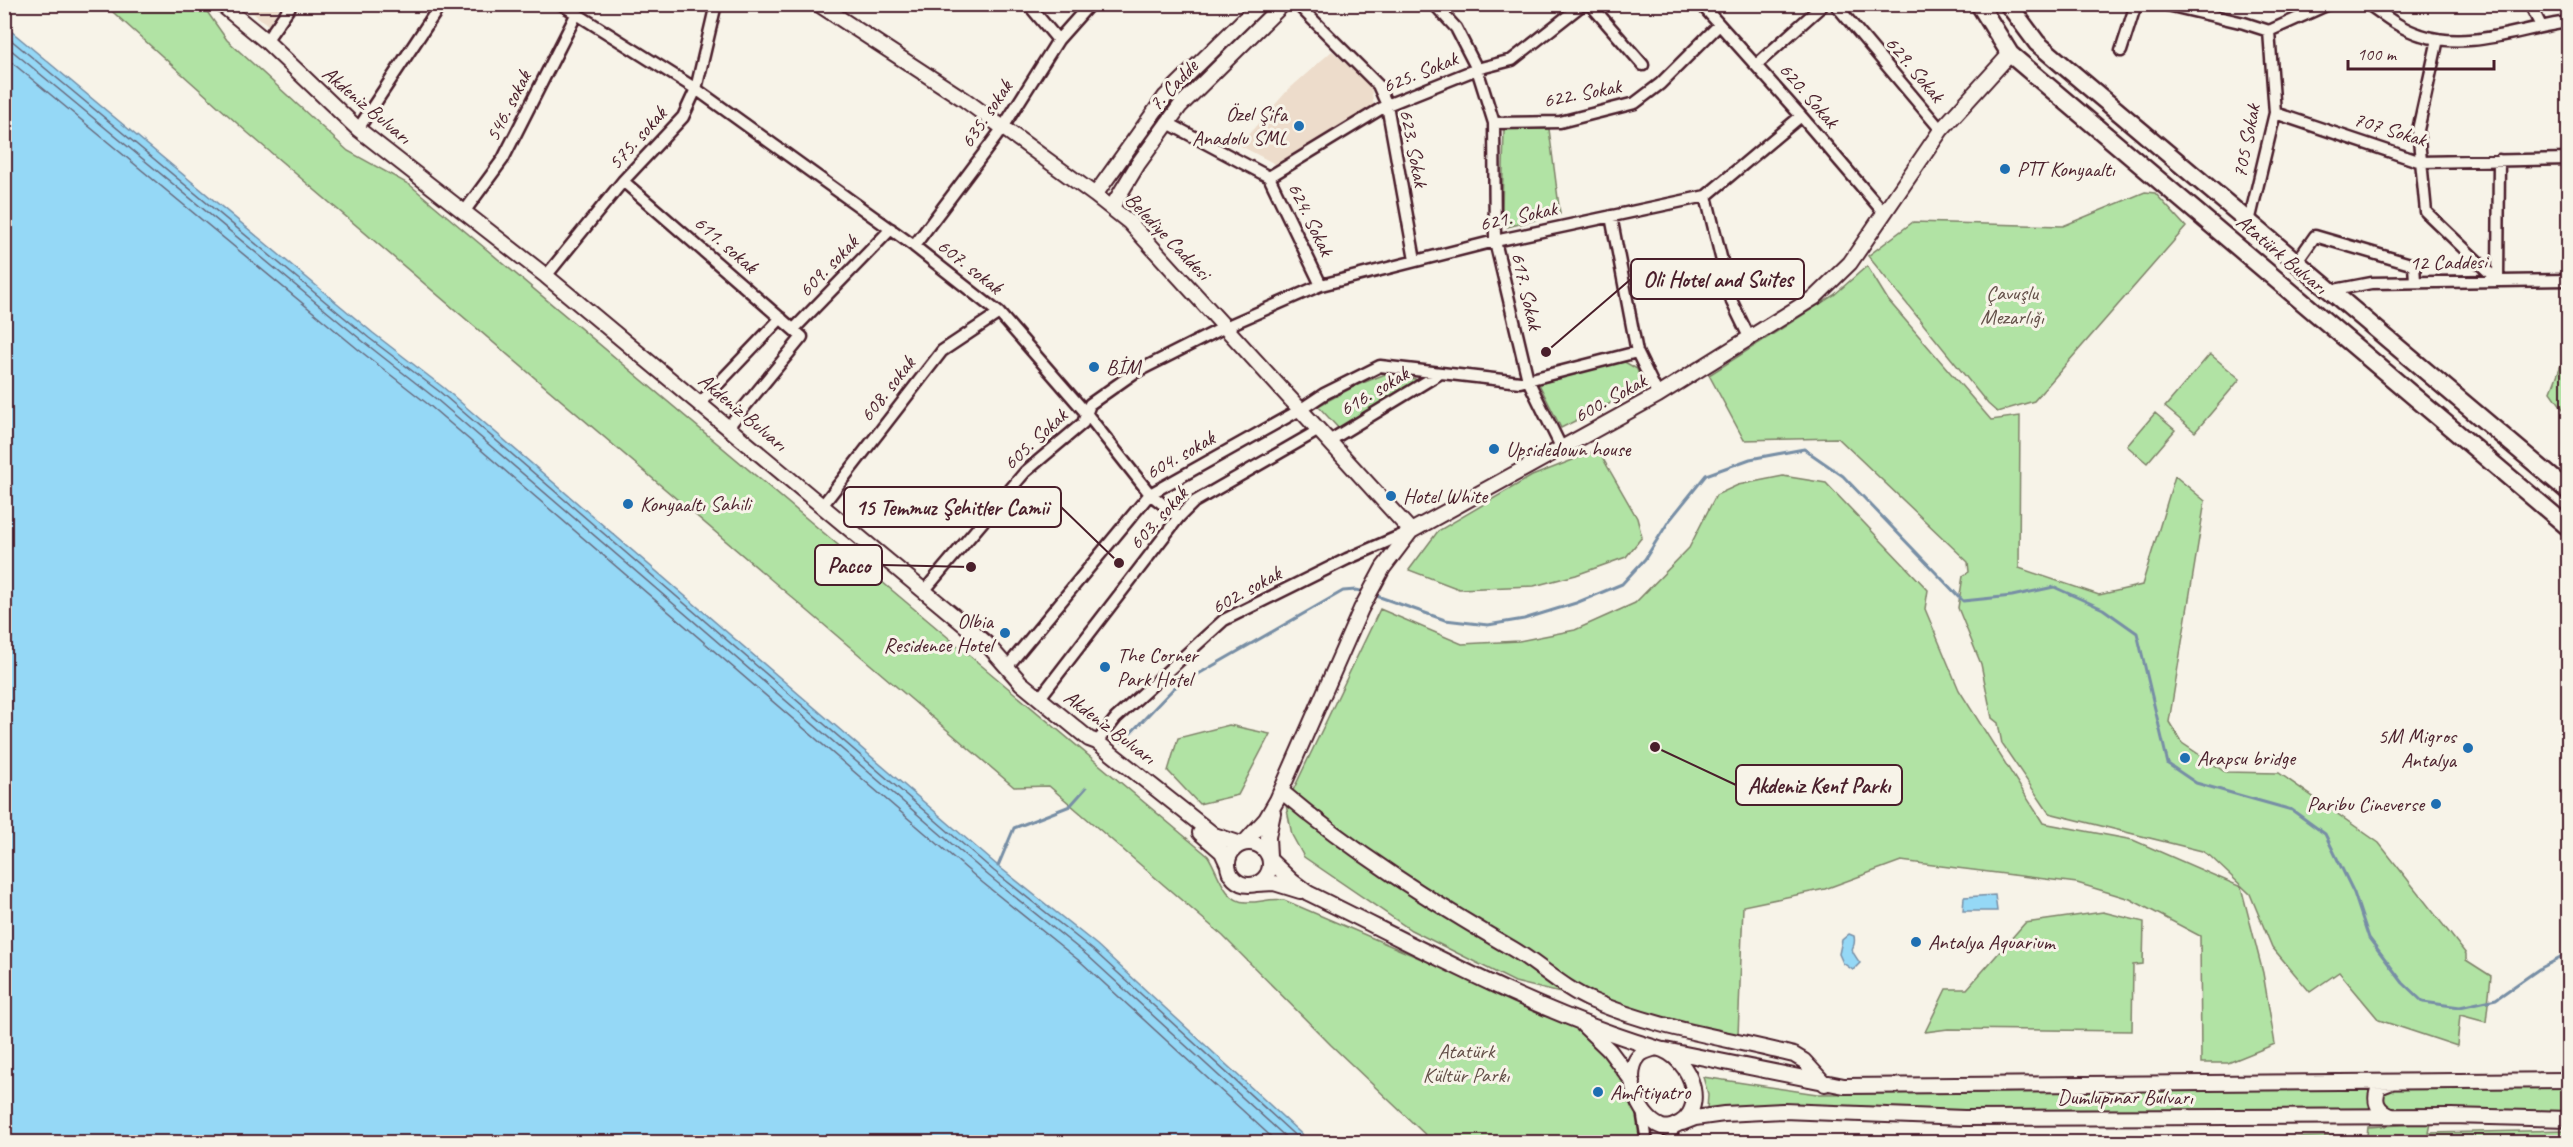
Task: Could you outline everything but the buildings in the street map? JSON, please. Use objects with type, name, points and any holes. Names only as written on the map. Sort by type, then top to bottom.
[{"type":"main road","name":"Akdeniz Bulvarı","points":[[221,4],[266,41],[358,129],[546,276],[986,643],[1007,668],[1039,699],[1214,835],[1242,843]]},
{"type":"main road","name":"Belediye Caddesi","points":[[818,4],[965,100],[1112,207],[1129,222],[1411,531]]},
{"type":"main road","name":"7. Cadde","points":[[1095,195],[1165,97],[1260,4]]},
{"type":"main road","name":"7. Cadde","points":[[1112,207],[1166,122],[1180,105],[1283,4]]},
{"type":"main road","name":"Atatürk Bulvarı","points":[[1979,4],[2010,54],[2568,527]]},
{"type":"main road","name":"Atatürk Bulvarı","points":[[2008,4],[2037,43],[2568,491]]},
{"type":"main road","name":"600. Sokak","points":[[1279,795],[1361,609],[1383,568],[1411,531],[1562,450],[1658,395],[1815,297],[1850,263],[1941,130],[2010,54]]},
{"type":"main road","points":[[1093,740],[1094,746],[1222,852],[1235,880],[1245,885],[1274,883],[1308,893],[1579,1022],[1609,1050],[1633,1082]]},
{"type":"main road","points":[[1228,866],[1232,850],[1257,831],[1279,795]]},
{"type":"main road","points":[[1256,884],[1266,877],[1270,858],[1270,821],[1279,795]]},
{"type":"main road","points":[[1279,795],[1308,813],[1406,885],[1522,955],[1584,997],[1718,1039],[1794,1055],[1804,1061],[1825,1084]]},
{"type":"main road","points":[[1242,843],[1259,844],[1292,881],[1308,893]]},
{"type":"main road","name":"Dumlupınar Bulvarı","points":[[1579,1022],[1661,1049],[1825,1084],[1856,1086],[2568,1080]]},
{"type":"main road","points":[[1661,1049],[1672,1053],[1683,1066],[1693,1086],[1693,1107],[1678,1125],[1666,1128],[1650,1121],[1642,1110],[1633,1082],[1632,1070],[1639,1057],[1661,1049]]},
{"type":"main road","points":[[2391,1116],[2382,1112],[2377,1106],[2375,1097],[2379,1087],[2395,1081]]},
{"type":"main road","name":"Dumlupınar Bulvarı","points":[[1678,1125],[1695,1118],[1724,1114],[1783,1112],[1964,1118],[2391,1116],[2568,1119]]},
{"type":"street","points":[[266,41],[292,4]]},
{"type":"street","points":[[358,129],[441,4]]},
{"type":"street","name":"607. sokak","points":[[561,4],[696,89],[914,246],[999,313],[1086,413],[1150,494],[1179,518]]},
{"type":"street","name":"575. sokak","points":[[546,276],[623,181],[683,117],[696,89],[716,4]]},
{"type":"street","points":[[1028,4],[1058,40]]},
{"type":"street","name":"635. sokak","points":[[914,246],[1002,129],[1058,40],[1090,4]]},
{"type":"street","name":"623. Sokak","points":[[1297,4],[1378,85],[1387,105],[1415,260]]},
{"type":"street","name":"617. Sokak","points":[[1434,4],[1456,28],[1477,69],[1494,123],[1495,241],[1528,380],[1562,450]]},
{"type":"street","name":"625. Sokak","points":[[1269,177],[1387,105],[1477,69],[1512,60],[1583,4]]},
{"type":"street","points":[[1590,4],[1644,65]]},
{"type":"street","name":"620. Sokak","points":[[1701,4],[1802,116],[1885,214]]},
{"type":"street","points":[[1756,65],[1824,4]]},
{"type":"street","name":"629. Sokak","points":[[1835,4],[1941,130]]},
{"type":"street","points":[[2121,51],[2136,4]]},
{"type":"street","points":[[2163,4],[2269,31],[2329,4]]},
{"type":"street","points":[[2368,4],[2402,27],[2438,39],[2463,40],[2568,22]]},
{"type":"street","points":[[2379,4],[2384,15]]},
{"type":"street","points":[[2530,4],[2541,26]]},
{"type":"street","name":"546. sokak","points":[[464,212],[503,159],[577,13]]},
{"type":"street","name":"622. Sokak","points":[[1494,123],[1560,122],[1635,103],[1660,84],[1719,25]]},
{"type":"street","name":"705 Sokak","points":[[2249,222],[2275,113],[2269,31]]},
{"type":"street","points":[[2438,39],[2418,130],[2426,212],[2498,280]]},
{"type":"street","name":"707 Sokak","points":[[2275,113],[2421,162],[2568,159]]},
{"type":"street","name":"621. Sokak","points":[[1225,327],[1321,285],[1495,241],[1706,196],[1802,116]]},
{"type":"street","name":"624. Sokak","points":[[1166,122],[1269,177],[1321,285]]},
{"type":"street","points":[[2498,280],[2499,160]]},
{"type":"street","name":"611. sokak","points":[[623,181],[798,333]]},
{"type":"street","points":[[1706,196],[1732,302],[1750,339]]},
{"type":"street","points":[[1611,216],[1637,352],[1658,395]]},
{"type":"street","name":"609. sokak","points":[[728,427],[798,333],[891,229]]},
{"type":"street","points":[[2296,263],[2315,236],[2414,265],[2415,281]]},
{"type":"street","name":"12 Caddesi","points":[[2329,291],[2371,283],[2568,279]]},
{"type":"street","name":"608. sokak","points":[[822,506],[942,351],[999,313]]},
{"type":"street","points":[[700,403],[781,318]]},
{"type":"street","name":"605. Sokak","points":[[924,591],[1026,472],[1083,423],[1090,404],[1134,373],[1225,327]]},
{"type":"street","name":"616. sokak","points":[[1300,410],[1324,394],[1380,366],[1520,382],[1637,352]]},
{"type":"street","name":"616. sokak","points":[[1329,441],[1439,374]]},
{"type":"street","name":"604. sokak","points":[[1007,668],[1150,494],[1300,410]]},
{"type":"street","name":"603. sokak","points":[[1039,699],[1179,518],[1194,502],[1319,430]]},
{"type":"street","name":"602. sokak","points":[[1093,740],[1224,620],[1347,559],[1411,531]]},
{"type":"street","points":[[1642,1110],[1647,1143]]},
{"type":"street","points":[[1669,1143],[1678,1125]]},
{"type":"shaded area","points":[[281,4],[268,25],[243,5]]},
{"type":"shaded area","name":"Özel Şifa Anadolu SML","points":[[1332,51],[1371,86],[1374,107],[1277,165],[1239,145],[1288,90]]},
{"type":"green space","name":"Atatürk Kültür Parkı","points":[[105,5],[198,5],[208,13],[227,40],[348,151],[410,185],[1208,856],[1232,897],[1246,902],[1284,900],[1552,1015],[1578,1029],[1598,1045],[1628,1086],[1644,1142],[1433,1142],[1331,1045],[1223,936],[1049,786],[1014,787],[248,133]]},
{"type":"green space","points":[[1504,129],[1549,129],[1560,214],[1507,227],[1502,210]]},
{"type":"green space","name":"Çavuşlu Mezarlığı","points":[[2145,192],[2155,193],[2186,227],[2034,401],[1997,412],[1988,404],[1868,256],[1913,222],[2063,226]]},
{"type":"green space","points":[[1867,266],[1888,300],[1991,420],[2020,416],[2019,568],[2099,595],[2142,585],[2175,476],[2205,501],[2169,722],[2182,743],[2225,772],[2279,773],[2379,843],[2466,954],[2466,960],[2491,976],[2486,1022],[2460,1015],[2457,1046],[2379,1020],[2339,972],[2310,992],[2272,947],[2250,894],[2202,851],[2049,813],[2002,744],[1998,723],[1992,718],[1981,664],[1958,608],[1963,576],[1969,572],[1968,562],[1838,438],[1744,440],[1709,375],[1834,295]]},
{"type":"green space","points":[[2568,346],[2568,416],[2551,392]]},
{"type":"green space","points":[[2210,354],[2240,379],[2195,432],[2165,407]]},
{"type":"green space","points":[[1623,361],[1637,369],[1640,378],[1637,390],[1561,428],[1539,384]]},
{"type":"green space","points":[[1388,373],[1415,379],[1417,383],[1341,431],[1318,406],[1355,386]]},
{"type":"green space","points":[[2155,413],[2175,430],[2147,463],[2127,446]]},
{"type":"green space","points":[[1598,450],[1637,518],[1642,537],[1626,557],[1576,575],[1534,586],[1459,589],[1409,570],[1438,531],[1532,476]]},
{"type":"green space","points":[[1783,476],[1826,483],[1928,590],[1925,609],[1959,690],[2043,823],[2133,840],[2241,887],[2263,973],[2275,1044],[2228,1063],[2201,1063],[2200,936],[2130,899],[2077,883],[1901,861],[1825,889],[1743,906],[1738,1036],[1515,982],[1411,930],[1304,857],[1292,835],[1286,805],[1380,609],[1462,644],[1519,641],[1575,630],[1635,603],[1689,548],[1716,495],[1738,485]]},
{"type":"green space","points":[[1229,725],[1270,734],[1238,795],[1199,804],[1168,771],[1178,738]]},
{"type":"green space","points":[[2103,912],[2144,922],[2143,964],[2133,965],[2132,1031],[1948,1029],[1925,1032],[1946,989],[1967,989],[2025,923]]},
{"type":"green space","points":[[1703,1077],[1817,1094],[2177,1091],[2370,1086],[2370,1112],[2011,1112],[1789,1107],[1707,1110],[1708,1094]]},
{"type":"green space","points":[[2568,1086],[2568,1111],[2389,1109],[2384,1105],[2382,1095],[2394,1088]]},
{"type":"green space","points":[[2431,1123],[2429,1133],[2568,1130],[2568,1142],[2240,1142],[2241,1139],[2367,1135],[2368,1127]]},
{"type":"water","points":[[5,26],[373,333],[444,388],[998,866],[1097,945],[1310,1142],[5,1142]]},
{"type":"water","points":[[1995,895],[1997,911],[1963,911],[1964,897]]},
{"type":"water","points":[[1849,934],[1854,936],[1852,950],[1860,963],[1853,970],[1843,963],[1839,954],[1842,940]]},
{"type":"waterway","points":[[1374,595],[1445,620],[1488,625],[1524,619],[1576,603],[1622,584],[1645,559],[1669,521],[1706,475],[1750,459],[1804,449],[1843,476],[1963,601],[2012,596],[2054,587],[2103,609],[2137,633],[2168,764],[2196,783],[2292,810],[2325,834],[2354,893],[2369,938],[2403,983],[2423,1002],[2460,1007],[2496,999],[2539,969],[2568,954]]},
{"type":"waterway","points":[[1122,742],[1174,688],[1343,591],[1365,592]]},
{"type":"waterway","points":[[998,866],[1014,828],[1070,806],[1086,788]]},
{"type":"place","name":"Özel Şifa Anadolu SML","points":[[1299,126]]},
{"type":"place","name":"PTT Konyaaltı","points":[[2005,169]]},
{"type":"place","name":"Oli Hotel and Suites","points":[[1546,352]]},
{"type":"place","name":"BİM","points":[[1094,367]]},
{"type":"place","name":"Upsidedown house","points":[[1494,449]]},
{"type":"place","name":"Hotel White","points":[[1391,496]]},
{"type":"place","name":"Konyaaltı Sahili","points":[[628,504]]},
{"type":"place","name":"15 Temmuz Şehitler Camii","points":[[1119,563]]},
{"type":"place","name":"Pacco","points":[[971,567]]},
{"type":"place","name":"Olbia Residence Hotel","points":[[1005,633]]},
{"type":"place","name":"The Corner Park Hotel","points":[[1105,667]]},
{"type":"place","name":"Akdeniz Kent Parkı","points":[[1655,747]]},
{"type":"place","name":"5M Migros Antalya","points":[[2468,748]]},
{"type":"place","name":"Arapsu bridge","points":[[2185,758]]},
{"type":"place","name":"Paribu Cineverse","points":[[2436,804]]},
{"type":"place","name":"Antalya Aquarium","points":[[1916,942]]},
{"type":"place","name":"Amfitiyatro","points":[[1598,1092]]}]
